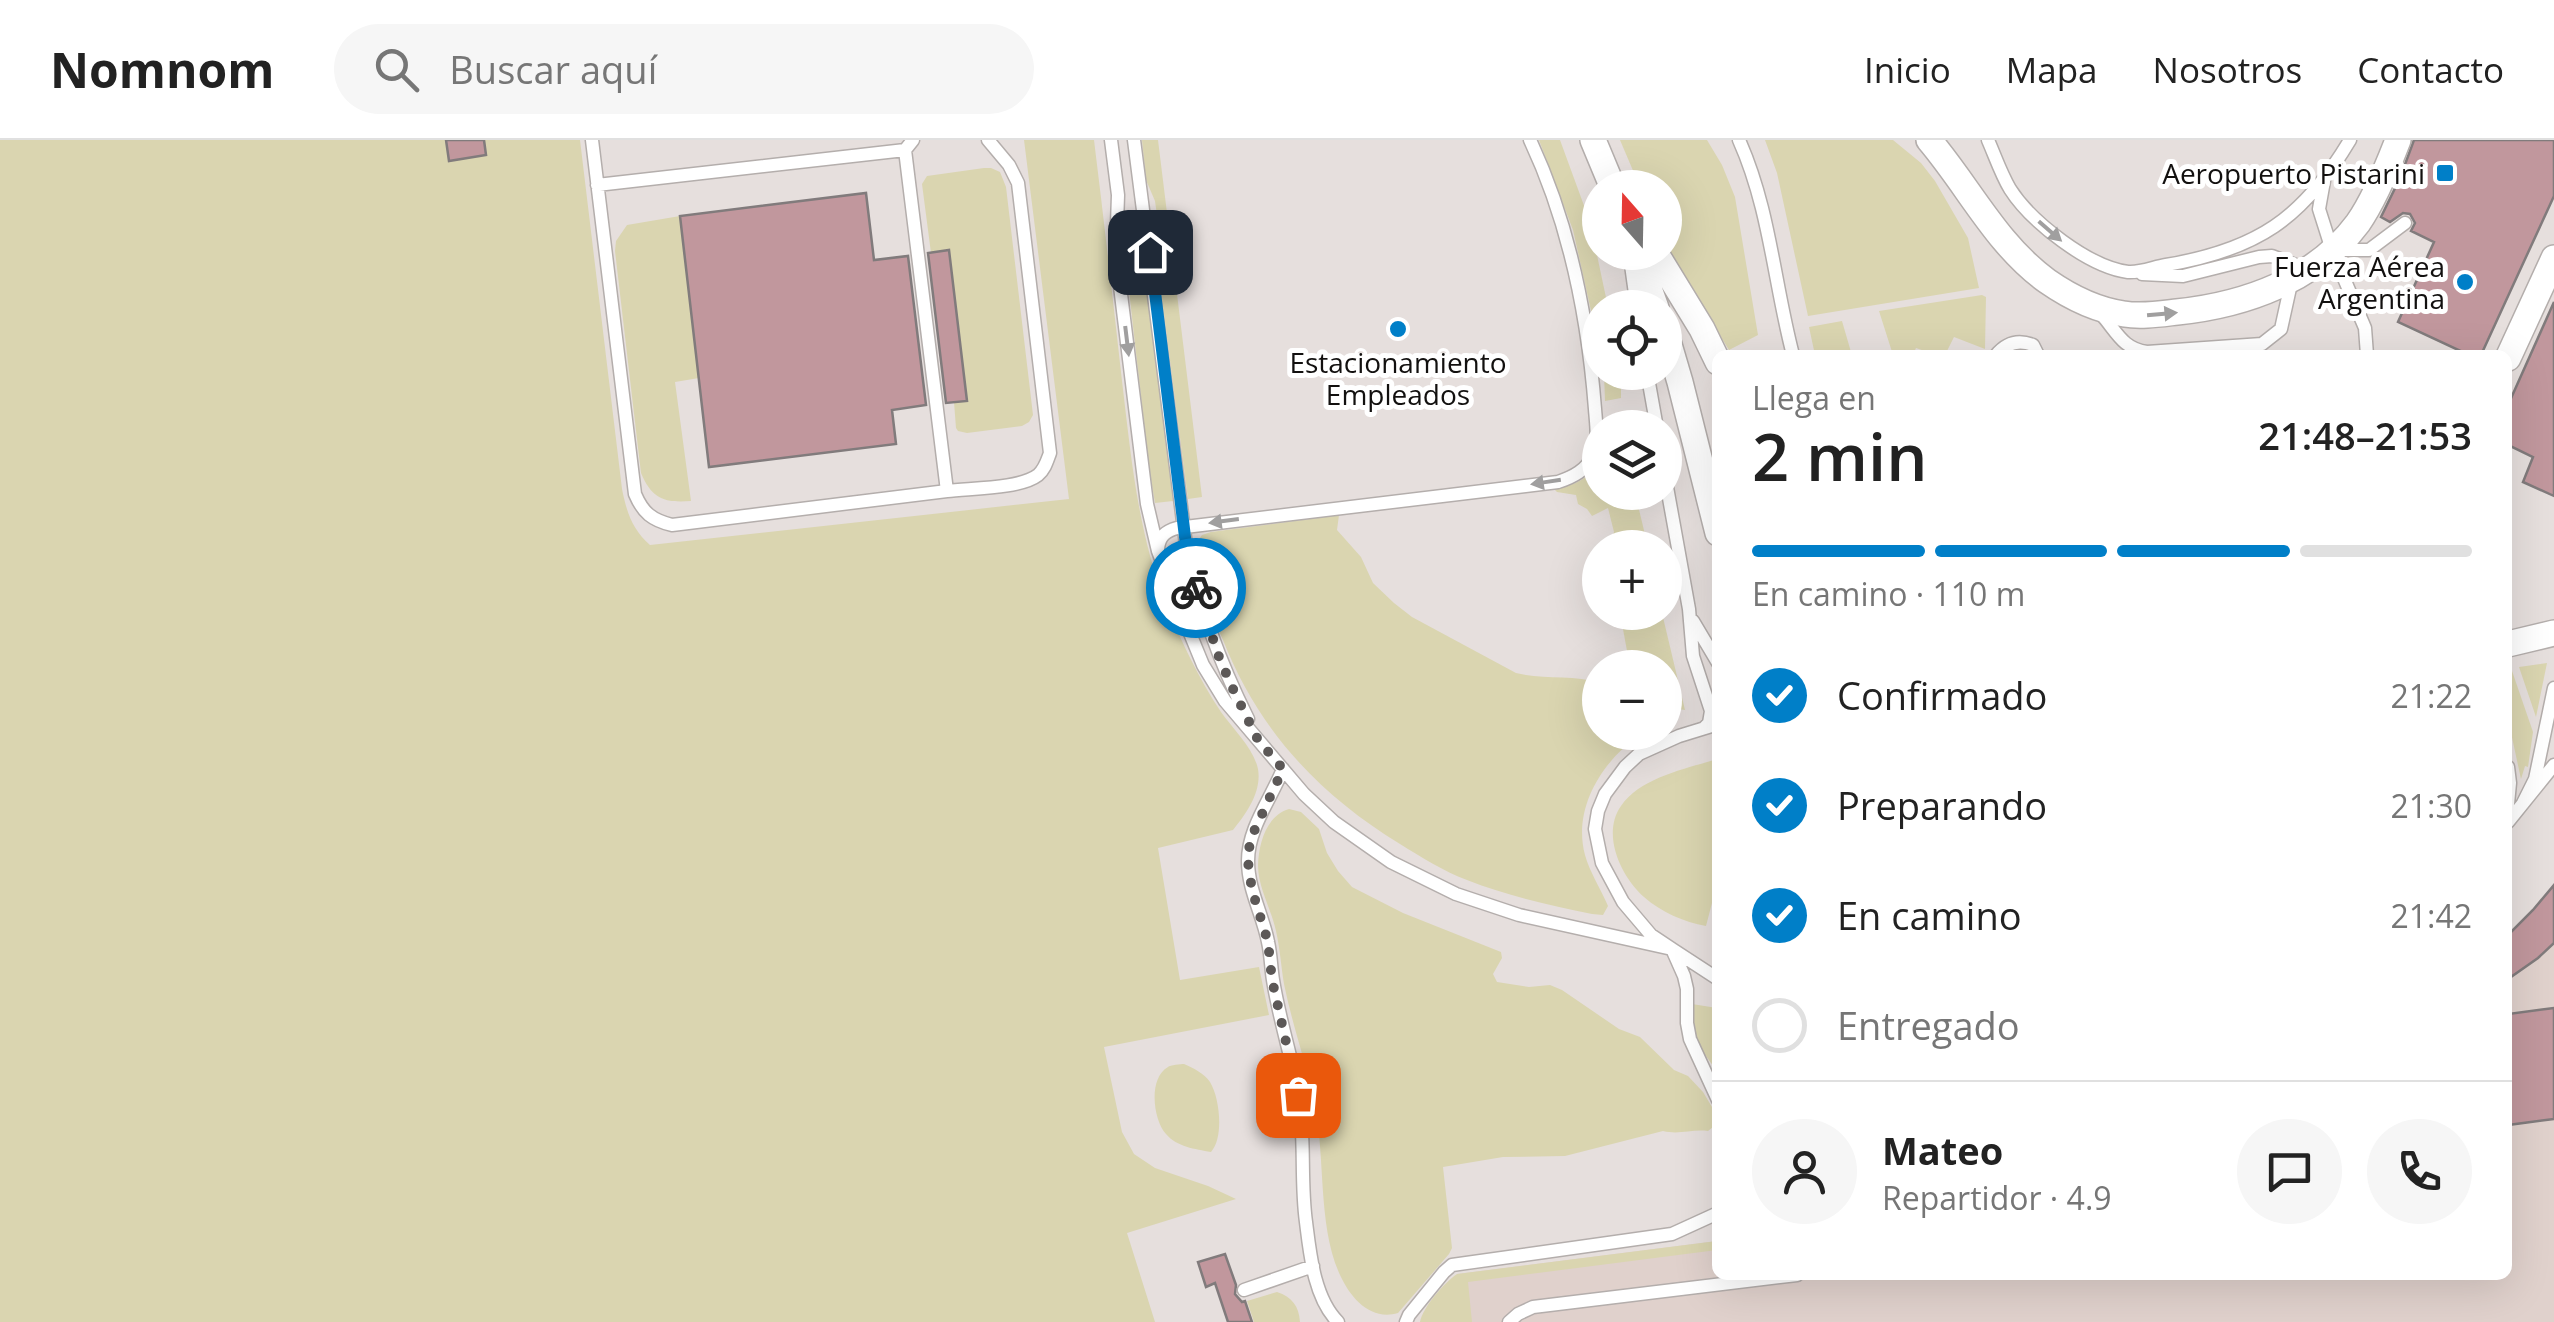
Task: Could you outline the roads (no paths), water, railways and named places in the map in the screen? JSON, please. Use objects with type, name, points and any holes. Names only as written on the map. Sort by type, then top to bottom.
[{"type":"street","points":[[1929,140],[2007,244],[2031,268],[2091,305],[2138,316],[2204,310],[2255,296],[2299,274],[2332,250],[2358,222],[2398,140]]},
{"type":"street","points":[[2512,350],[2554,258]]},
{"type":"street","points":[[1665,270],[1712,350]]},
{"type":"street","points":[[1682,390],[1712,509]]},
{"type":"street","points":[[2512,643],[2554,633]]},
{"type":"lane","points":[[592,140],[635,494],[649,516],[672,524],[1024,482],[1046,466],[1050,453],[1018,183],[988,140]]},
{"type":"lane","points":[[1111,140],[1118,194],[1116,254],[1146,504],[1158,551],[1203,665],[1225,700],[1304,794],[1334,822],[1391,862],[1456,894],[1519,916],[1672,949]]},
{"type":"lane","points":[[1134,140],[1193,578],[1213,641],[1258,740]]},
{"type":"lane","points":[[1158,551],[1158,542],[1169,530],[1558,482],[1576,474],[1592,458],[1596,442],[1592,364],[1559,215],[1530,140]]},
{"type":"lane","points":[[1739,140],[1758,189],[1792,350]]},
{"type":"lane","points":[[2130,273],[2237,248],[2271,230],[2324,179],[2350,140]]},
{"type":"lane","points":[[598,186],[909,145],[947,491]]},
{"type":"lane","points":[[1991,147],[2010,189],[2046,229],[2085,256],[2130,273],[2183,276],[2272,256],[2299,274],[2281,329],[2262,344],[2156,350]]},
{"type":"lane","points":[[2324,179],[2320,209],[2332,250],[2365,328],[2367,350]]},
{"type":"lane","points":[[1118,194],[1140,192]]},
{"type":"lane","points":[[2332,250],[2370,250],[2405,223]]},
{"type":"lane","points":[[2091,305],[2136,350]]},
{"type":"lane","points":[[2001,350],[2009,343],[2025,342],[2036,350]]},
{"type":"lane","points":[[1671,510],[1692,656],[1712,711],[1711,726],[1639,754],[1616,778],[1598,811],[1596,828],[1598,847],[1612,883],[1636,920],[1651,935],[1712,975]]},
{"type":"lane","points":[[1688,609],[1712,654]]},
{"type":"lane","points":[[2523,803],[2535,779],[2554,688]]},
{"type":"lane","points":[[2512,817],[2554,765]]},
{"type":"lane","points":[[1283,769],[1250,840],[1248,862],[1298,1095],[1304,1144],[1305,1219],[1313,1266],[1320,1292],[1338,1322]]},
{"type":"lane","points":[[1672,949],[1687,989],[1690,1038],[1712,1087]]},
{"type":"lane","points":[[1406,1322],[1452,1265],[1672,1234],[1712,1217]]},
{"type":"lane","points":[[1244,1290],[1313,1266]]},
{"type":"lane","points":[[1508,1322],[1534,1308],[1757,1280]]},
{"type":"place","name":"Aeropuerto Pistarini","points":[[2445,173]]},
{"type":"place","name":"Fuerza Aérea Argentina","points":[[2465,282]]},
{"type":"place","name":"Estacionamiento Empleados","points":[[1398,329]]}]
